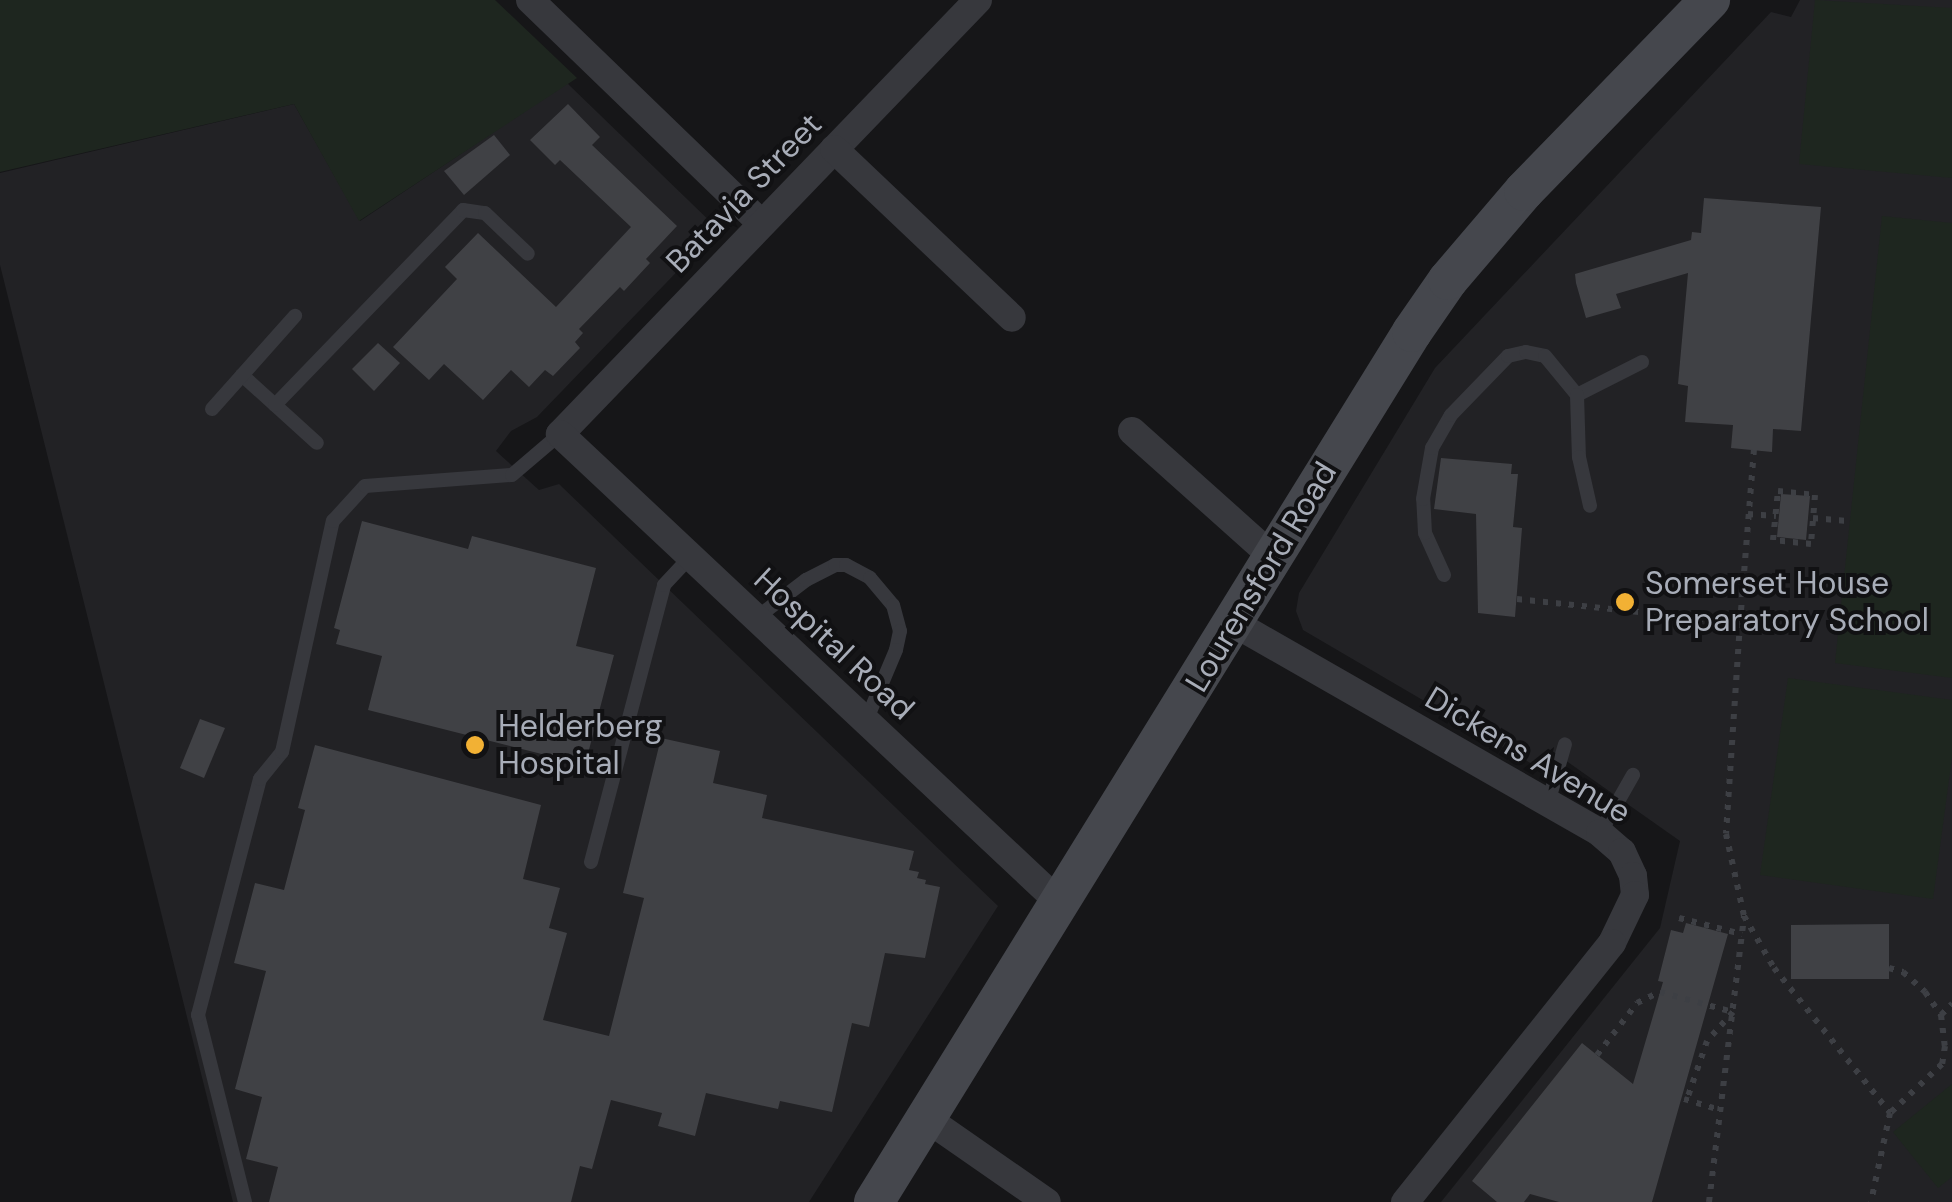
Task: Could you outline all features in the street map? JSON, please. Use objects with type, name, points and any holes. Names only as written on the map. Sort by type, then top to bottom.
[{"type":"street","points":[[530,0],[762,224]]},
{"type":"street","name":"Batavia Street","points":[[560,434],[978,0]]},
{"type":"street","name":"Lourensford Road","points":[[874,1202],[1272,556],[1448,280],[1524,192],[1710,0]]},
{"type":"street","points":[[834,149],[1012,318]]},
{"type":"street","points":[[1132,431],[1272,556]]},
{"type":"street","name":"Hospital Road","points":[[560,434],[1060,904]]},
{"type":"street","name":"Dickens Avenue","points":[[1234,622],[1600,833],[1622,852],[1633,876],[1635,895],[1628,918],[1405,1202]]},
{"type":"street","points":[[926,1118],[1047,1202]]},
{"type":"lane","points":[[274,405],[463,210],[485,213],[528,254]]},
{"type":"lane","points":[[212,408],[294,316]]},
{"type":"lane","points":[[1444,575],[1425,533],[1422,500],[1432,448],[1451,415],[1508,356],[1526,352],[1544,356],[1577,395],[1579,457],[1590,506]]},
{"type":"lane","points":[[1577,395],[1642,362]]},
{"type":"lane","points":[[242,375],[316,443]]},
{"type":"lane","points":[[245,1202],[198,1015],[260,778],[282,752],[333,521],[364,486],[512,475],[560,434]]},
{"type":"lane","points":[[591,862],[664,585],[690,557]]},
{"type":"lane","points":[[755,619],[835,564],[846,564],[870,578],[893,605],[900,631],[896,650],[865,722]]},
{"type":"lane","points":[[1548,803],[1565,744]]},
{"type":"lane","points":[[1600,833],[1632,776]]},
{"type":"path","points":[[1754,450],[1726,834],[1744,916],[1774,968],[1890,1113]]},
{"type":"path","points":[[1778,491],[1816,495],[1810,544],[1773,540],[1776,516],[1778,491]]},
{"type":"path","points":[[1748,514],[1776,516]]},
{"type":"path","points":[[1813,518],[1850,522]]},
{"type":"path","points":[[1517,598],[1740,624]]},
{"type":"path","points":[[1709,1202],[1744,916]]},
{"type":"path","points":[[1679,918],[1742,934]]},
{"type":"path","points":[[1889,968],[1902,972],[1925,992],[1941,1015],[1942,1064]]},
{"type":"path","points":[[1596,1055],[1637,1003],[1660,992],[1733,1012]]},
{"type":"path","points":[[1941,1015],[1952,1004]]},
{"type":"path","points":[[1721,1110],[1685,1099],[1708,1041],[1733,1012]]},
{"type":"path","points":[[1870,1202],[1890,1113],[1942,1064],[1952,1064]]},
{"type":"shaded area","points":[[0,0],[495,0],[577,78],[359,221],[294,104],[0,172]]},
{"type":"shaded area","name":"Somerset House Preparatory School","points":[[1800,0],[1952,0],[1952,1202],[1441,1202],[1660,928],[1680,841],[1555,753],[1539,768],[1303,630],[1296,611],[1299,593],[1435,368],[1771,12],[1791,17]]},
{"type":"shaded area","points":[[1815,0],[1952,8],[1952,178],[1799,164]]},
{"type":"shaded area","name":"Helderberg Hospital","points":[[567,83],[718,229],[537,417],[511,431],[496,451],[539,490],[559,484],[998,906],[809,1202],[233,1202],[0,265],[0,173],[294,104],[360,221]]},
{"type":"shaded area","points":[[1882,216],[1952,223],[1952,678],[1835,663]]},
{"type":"shaded area","points":[[1788,678],[1952,700],[1952,757],[1933,899],[1760,875]]},
{"type":"shaded area","points":[[1952,1084],[1952,1177],[1938,1188],[1893,1132]]},
{"type":"building","points":[[568,104],[600,137],[592,145],[677,226],[646,259],[650,263],[624,291],[620,287],[579,329],[583,333],[575,342],[580,348],[553,376],[545,370],[529,387],[511,370],[483,400],[444,364],[429,380],[393,347],[457,279],[445,267],[478,233],[556,307],[631,227],[560,160],[555,165],[530,140]]},
{"type":"building","points":[[494,135],[510,155],[464,195],[444,171]]},
{"type":"building","points":[[1704,198],[1821,207],[1801,431],[1773,429],[1772,452],[1731,448],[1733,425],[1685,422],[1688,386],[1678,384],[1688,273],[1616,294],[1621,308],[1586,318],[1576,283],[1575,274],[1691,240],[1692,232],[1701,233]]},
{"type":"building","points":[[378,343],[400,363],[374,391],[352,369]]},
{"type":"building","points":[[1441,458],[1512,464],[1511,474],[1518,474],[1513,527],[1522,528],[1515,617],[1478,613],[1476,514],[1434,509]]},
{"type":"building","points":[[1781,494],[1810,496],[1806,540],[1777,537]]},
{"type":"building","points":[[362,521],[468,549],[472,536],[596,568],[576,646],[614,655],[585,765],[368,710],[382,656],[336,644],[340,630],[334,628]]},
{"type":"building","points":[[200,719],[225,728],[204,778],[180,768]]},
{"type":"building","points":[[661,738],[720,751],[713,783],[767,795],[762,818],[914,851],[909,870],[919,872],[917,878],[926,880],[925,884],[940,887],[925,958],[885,953],[869,1027],[852,1023],[832,1112],[780,1101],[778,1109],[706,1093],[695,1136],[658,1126],[662,1113],[611,1100],[592,1169],[580,1166],[571,1202],[269,1202],[278,1167],[246,1159],[262,1097],[235,1089],[266,971],[234,963],[255,883],[284,890],[305,810],[298,808],[315,745],[541,805],[523,879],[560,888],[549,928],[567,933],[543,1020],[609,1036],[644,898],[623,893]]},
{"type":"building","points":[[1686,923],[1728,934],[1652,1202],[1559,1202],[1530,1194],[1524,1202],[1497,1202],[1472,1181],[1582,1043],[1633,1084],[1663,982],[1658,981],[1671,930],[1683,933]]},
{"type":"building","points":[[1889,924],[1889,979],[1791,979],[1791,925]]},
{"type":"place","name":"Somerset House Preparatory School","points":[[1625,602]]},
{"type":"place","name":"Helderberg Hospital","points":[[475,745]]}]
